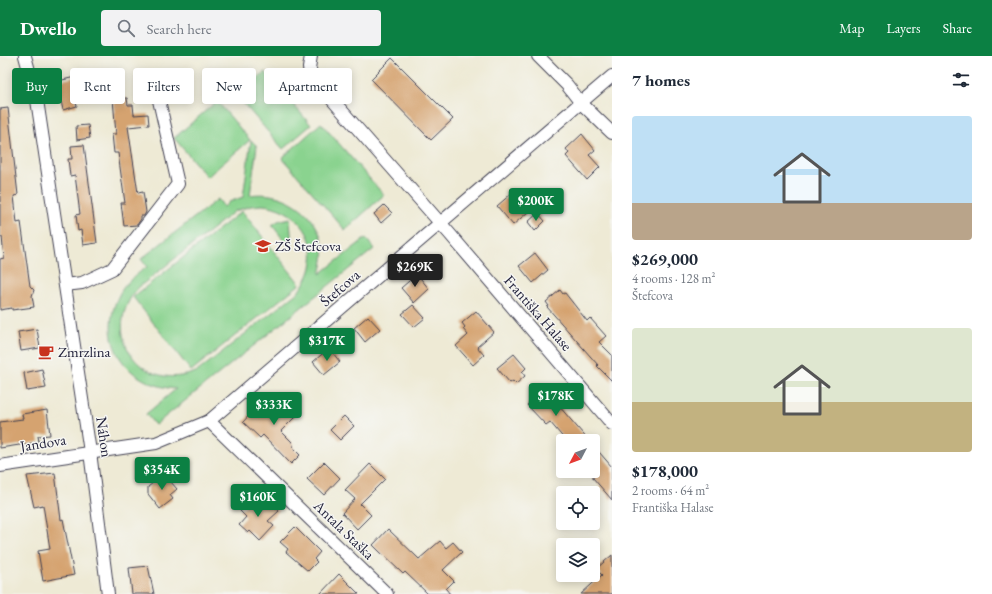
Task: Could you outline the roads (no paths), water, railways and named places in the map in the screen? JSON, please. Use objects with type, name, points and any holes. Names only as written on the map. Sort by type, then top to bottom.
[{"type":"street","name":"Náhon","points":[[25,56],[37,100],[90,452],[108,594]]},
{"type":"street","points":[[312,56],[309,68],[314,79],[439,223]]},
{"type":"street","points":[[538,56],[567,85],[581,103],[612,133]]},
{"type":"street","name":"Štefcova","points":[[90,452],[156,443],[209,421],[612,76]]},
{"type":"street","points":[[65,285],[82,283],[112,269],[178,184],[160,104]]},
{"type":"street","name":"Františka Halase","points":[[439,223],[612,424]]},
{"type":"street","name":"Antala Staška","points":[[209,421],[387,594]]},
{"type":"street","name":"Jandova","points":[[0,466],[90,452]]},
{"type":"place","name":"ZŠ Štefcova","points":[[263,246]]},
{"type":"place","name":"Zmrzlina","points":[[46,352]]}]
